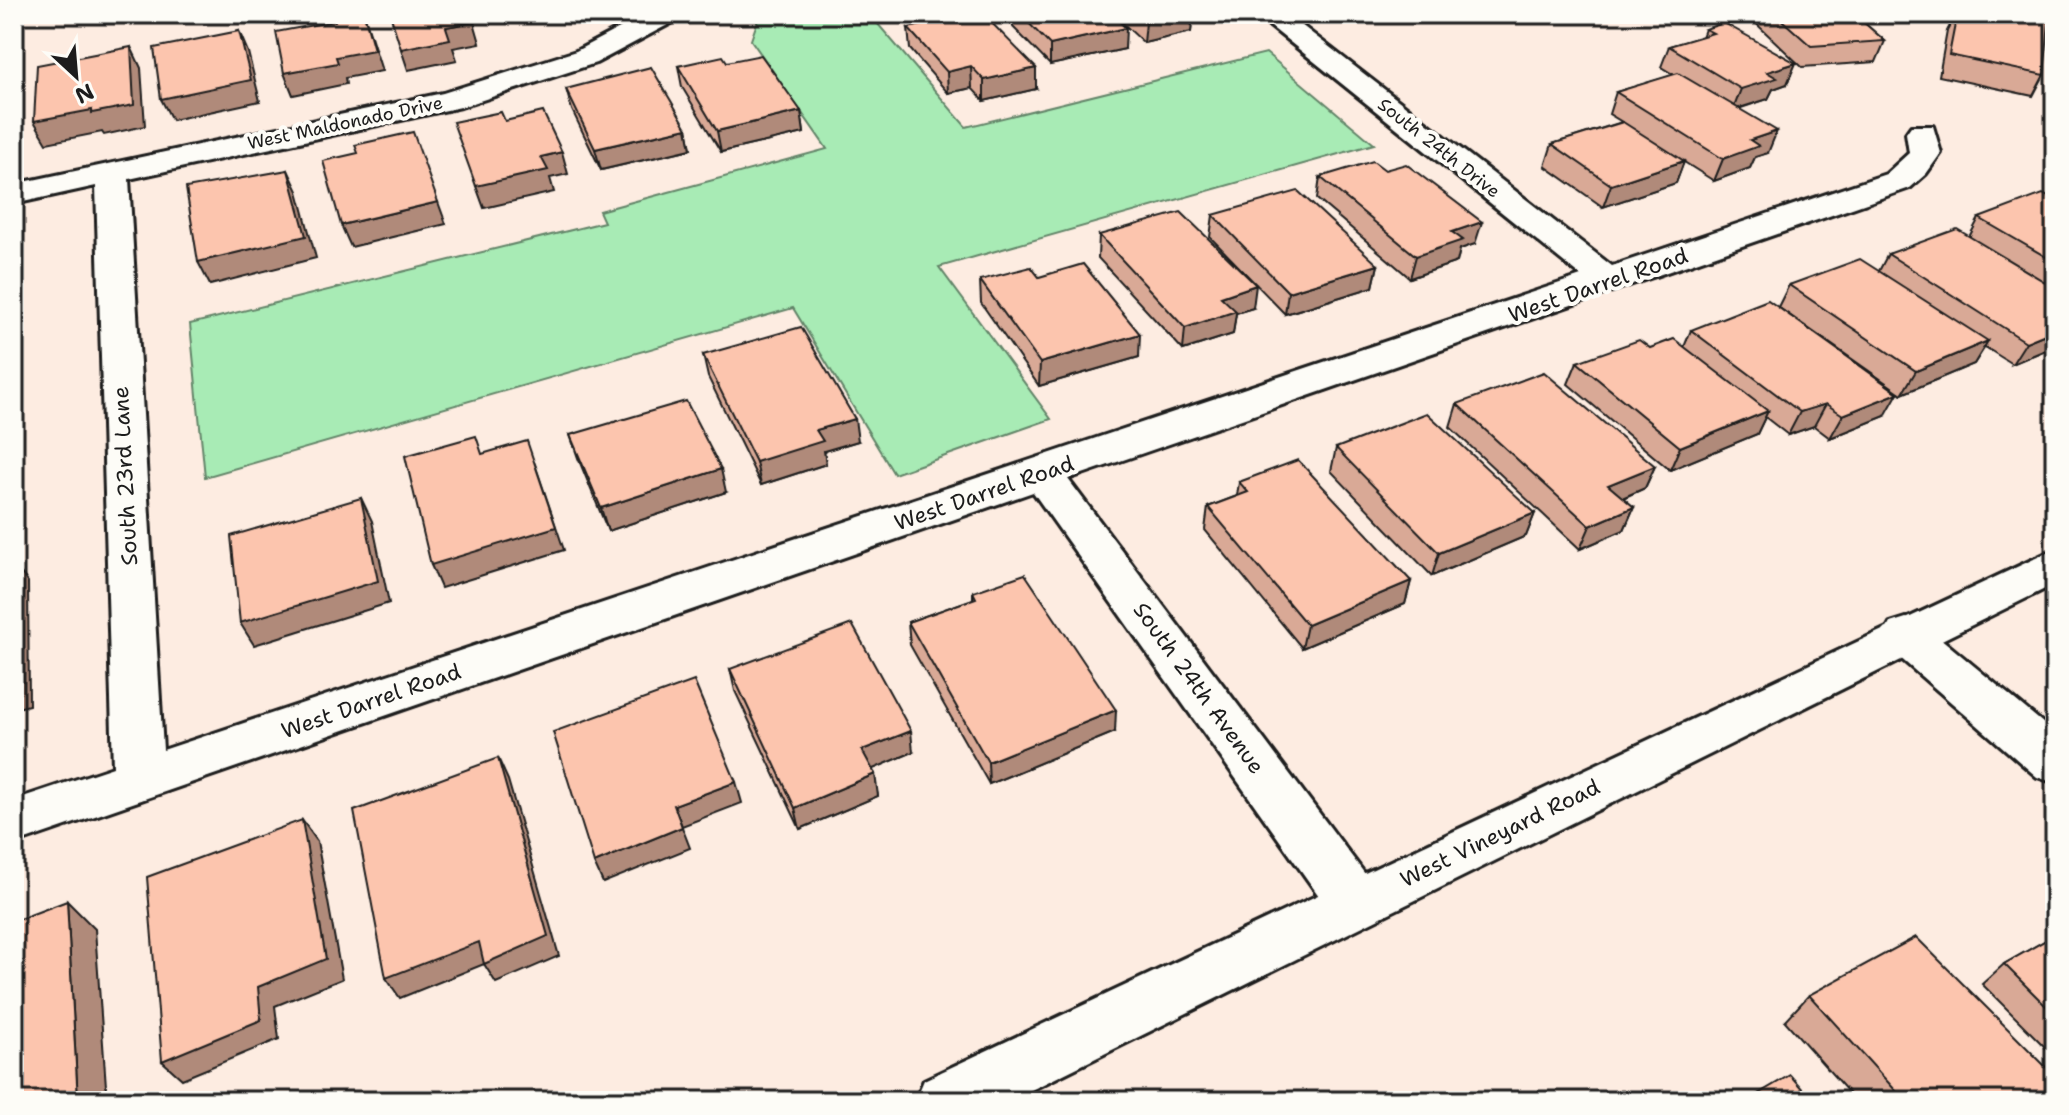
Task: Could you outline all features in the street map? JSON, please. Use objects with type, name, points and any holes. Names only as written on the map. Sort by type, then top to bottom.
[{"type":"street","name":"South 24th Drive","points":[[1269,14],[1610,281]]},
{"type":"street","name":"West Maldonado Drive","points":[[14,194],[450,101],[586,57],[665,15]]},
{"type":"street","name":"West Darrel Road","points":[[14,822],[1898,181],[1915,167],[1925,153],[1922,133]]},
{"type":"street","name":"South 23rd Lane","points":[[112,173],[139,780]]},
{"type":"street","name":"South 24th Avenue","points":[[1042,474],[1355,903]]},
{"type":"street","name":"West Vineyard Road","points":[[945,1101],[2055,565]]},
{"type":"street","points":[[1906,636],[2055,762]]},
{"type":"green space","points":[[760,14],[884,14],[877,23],[966,127],[1266,53],[1374,144],[939,267],[1051,419],[894,474],[793,308],[205,477],[190,324],[604,222],[599,211],[827,149],[751,40]]},
{"type":"building","points":[[364,14],[374,50],[336,57],[338,63],[284,73],[276,32],[335,21],[334,15]]},
{"type":"building","points":[[390,14],[470,14],[474,22],[446,27],[450,39],[401,49]]},
{"type":"building","points":[[983,14],[1036,68],[984,80],[971,66],[947,72],[908,28]]},
{"type":"building","points":[[1020,14],[1111,14],[1126,28],[1050,45]]},
{"type":"building","points":[[1136,14],[1182,14],[1146,22]]},
{"type":"building","points":[[1775,14],[1854,14],[1885,41],[1811,46]]},
{"type":"building","points":[[1957,14],[2000,19],[2001,14],[2008,14],[2049,22],[2044,75],[1949,55]]},
{"type":"building","points":[[1724,23],[1796,63],[1767,72],[1777,78],[1741,89],[1669,46],[1713,33],[1705,29]]},
{"type":"building","points":[[239,31],[251,80],[161,99],[154,48]]},
{"type":"building","points":[[131,47],[134,105],[34,121],[37,65]]},
{"type":"building","points":[[761,55],[801,111],[717,131],[678,66],[723,56],[727,62]]},
{"type":"building","points":[[651,67],[687,128],[595,149],[566,89]]},
{"type":"building","points":[[1678,73],[1777,131],[1750,140],[1759,146],[1723,159],[1616,92]]},
{"type":"building","points":[[501,112],[505,121],[543,112],[562,152],[541,157],[548,170],[476,186],[453,122]]},
{"type":"building","points":[[1623,122],[1684,161],[1611,185],[1552,144]]},
{"type":"building","points":[[413,132],[438,202],[341,225],[323,161],[358,153],[355,145]]},
{"type":"building","points":[[1373,161],[1385,170],[1406,164],[1482,222],[1452,232],[1463,240],[1416,256],[1320,177]]},
{"type":"building","points":[[288,170],[306,236],[198,262],[186,188]]},
{"type":"building","points":[[1298,191],[1378,265],[1288,292],[1213,215]]},
{"type":"building","points":[[2043,194],[2055,201],[2055,262],[1979,218]]},
{"type":"building","points":[[1181,212],[1256,285],[1221,297],[1236,311],[1185,328],[1099,235]]},
{"type":"building","points":[[1957,229],[2055,288],[2055,330],[2026,342],[1888,254]]},
{"type":"building","points":[[1860,259],[1988,341],[1916,371],[1789,285]]},
{"type":"building","points":[[1083,264],[1140,334],[1040,363],[980,280],[1031,267],[1039,277]]},
{"type":"building","points":[[1768,300],[1898,393],[1843,415],[1826,404],[1800,412],[1691,330]]},
{"type":"building","points":[[801,327],[855,419],[816,430],[823,441],[756,462],[703,355]]},
{"type":"building","points":[[1674,339],[1768,411],[1680,447],[1577,362],[1639,340],[1650,348]]},
{"type":"building","points":[[1544,372],[1655,466],[1608,485],[1634,507],[1590,526],[1457,404]]},
{"type":"building","points":[[686,401],[721,469],[601,508],[570,435]]},
{"type":"building","points":[[1427,413],[1535,513],[1439,553],[1336,448]]},
{"type":"building","points":[[476,436],[482,454],[527,441],[556,527],[431,565],[405,456]]},
{"type":"building","points":[[1298,460],[1411,581],[1307,625],[1208,507],[1248,492],[1239,482]]},
{"type":"building","points":[[361,498],[378,581],[240,623],[231,536]]},
{"type":"building","points":[[1025,574],[1116,710],[988,762],[908,622],[976,598],[973,592]]},
{"type":"building","points":[[852,624],[911,731],[862,750],[875,774],[795,808],[730,669]]},
{"type":"building","points":[[694,681],[736,782],[674,805],[682,827],[594,863],[553,732]]},
{"type":"building","points":[[498,758],[548,936],[484,964],[479,942],[386,978],[354,811]]},
{"type":"building","points":[[302,820],[326,959],[258,987],[261,1020],[162,1061],[147,877]]},
{"type":"building","points":[[67,901],[78,1101],[14,1101],[14,921]]},
{"type":"building","points":[[2055,935],[2055,1015],[2004,964]]},
{"type":"building","points":[[1916,937],[2055,1076],[2055,1101],[1905,1101],[1809,995]]},
{"type":"building","points":[[1790,1075],[1813,1101],[1746,1101]]}]
